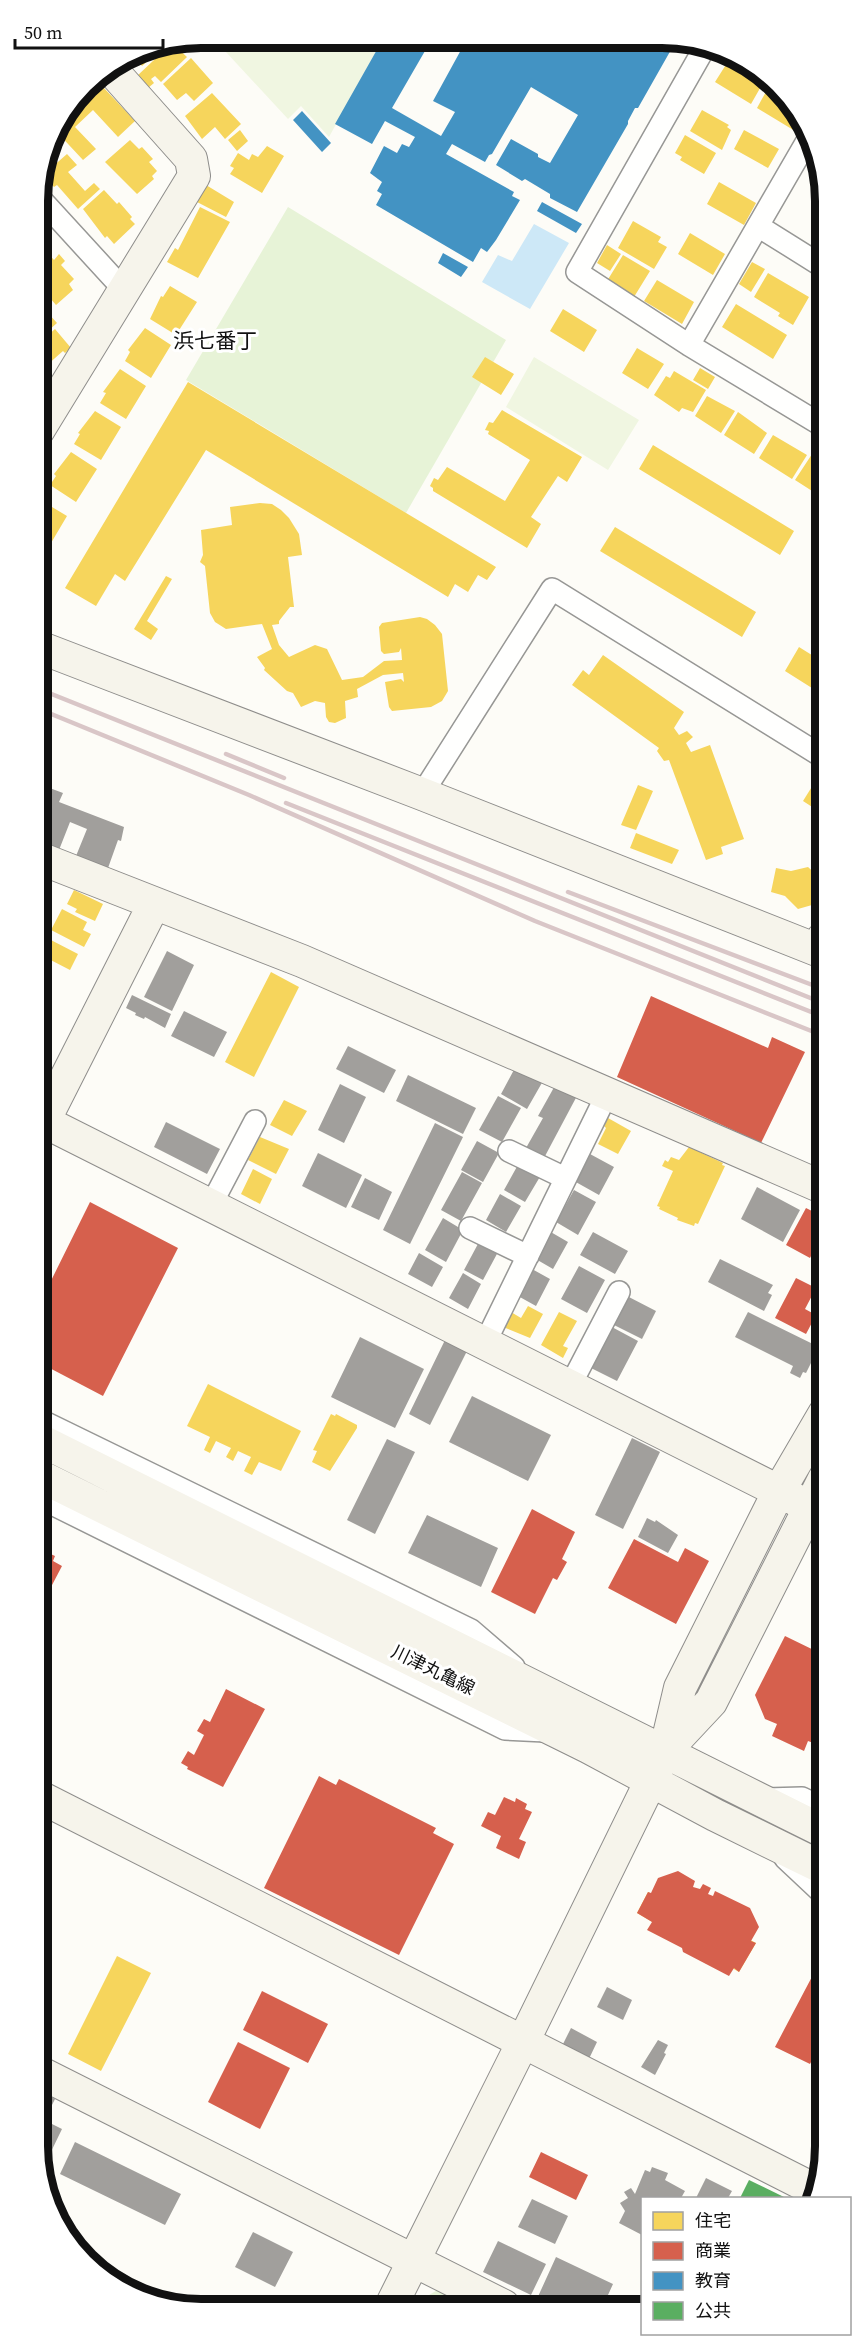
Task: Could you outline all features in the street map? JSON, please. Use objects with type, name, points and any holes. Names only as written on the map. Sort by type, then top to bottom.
[{"type":"street","points":[[701,53],[577,272],[689,345],[815,421]]},
{"type":"street","points":[[48,404],[124,290],[194,176],[191,159],[116,74]]},
{"type":"street","points":[[689,345],[804,146]]},
{"type":"street","points":[[48,207],[124,290]]},
{"type":"street","points":[[758,226],[815,262]]},
{"type":"street","points":[[422,794],[552,589],[815,752]]},
{"type":"street","points":[[48,649],[815,945]]},
{"type":"street","points":[[48,862],[302,961],[815,1184]]},
{"type":"street","points":[[48,1110],[154,904]]},
{"type":"street","points":[[485,1343],[607,1094]]},
{"type":"street","points":[[211,1205],[255,1121]]},
{"type":"street","points":[[48,1127],[211,1205],[815,1509]]},
{"type":"street","points":[[509,1151],[565,1178]]},
{"type":"street","points":[[470,1228],[528,1256]]},
{"type":"street","points":[[570,1386],[619,1292]]},
{"type":"street","points":[[48,1424],[471,1630],[542,1690]]},
{"type":"street","points":[[394,2299],[523,2043],[651,1780],[664,1752],[680,1688],[778,1491],[815,1429]]},
{"type":"street","name":"川津丸亀線","points":[[48,1444],[815,1827]]},
{"type":"street","name":"川津丸亀線","points":[[48,1480],[557,1732],[815,1864]]},
{"type":"street","points":[[48,1501],[505,1729],[557,1732]]},
{"type":"street","points":[[664,1752],[711,1702],[815,1514]]},
{"type":"street","points":[[759,1799],[802,1798],[815,1804]]},
{"type":"street","points":[[48,1801],[809,2188]]},
{"type":"street","points":[[767,1840],[815,1886]]},
{"type":"street","points":[[48,2077],[490,2299]]},
{"type":"green space","points":[[222,48],[378,48],[329,137],[301,106],[288,119]]},
{"type":"green space","points":[[288,207],[506,340],[406,513],[186,380]]},
{"type":"green space","points":[[534,357],[639,420],[608,470],[506,407]]},
{"type":"green space","points":[[441,2288],[464,2299],[427,2299],[429,2295]]},
{"type":"water","points":[[534,224],[569,243],[530,309],[482,282],[498,255],[512,261]]},
{"type":"building: 住宅","points":[[179,49],[187,57],[161,82],[155,76],[151,79],[154,83],[148,88],[137,76],[161,54]]},
{"type":"building: 住宅","points":[[154,55],[142,66],[139,62]]},
{"type":"building: 住宅","points":[[191,58],[213,83],[194,101],[186,93],[177,100],[163,84]]},
{"type":"building: 住宅","points":[[727,63],[761,86],[751,104],[715,82]]},
{"type":"building: 住宅","points":[[103,87],[135,121],[118,137],[93,110],[75,127],[96,149],[83,160],[62,138],[81,107]]},
{"type":"building: 住宅","points":[[767,90],[783,108],[796,129],[795,131],[757,108]]},
{"type":"building: 住宅","points":[[212,93],[241,124],[225,139],[215,127],[202,139],[185,116]]},
{"type":"building: 住宅","points":[[702,110],[729,125],[727,127],[731,130],[722,150],[690,131]]},
{"type":"building: 住宅","points":[[240,130],[248,141],[237,151],[228,140]]},
{"type":"building: 住宅","points":[[744,130],[779,149],[768,168],[734,149]]},
{"type":"building: 住宅","points":[[685,135],[716,153],[704,174],[680,160],[682,157],[675,153]]},
{"type":"building: 住宅","points":[[130,140],[139,149],[142,147],[153,159],[149,162],[157,171],[152,176],[154,179],[137,194],[105,162]]},
{"type":"building: 住宅","points":[[267,146],[284,156],[262,193],[230,174],[234,168],[230,166],[238,153],[249,160],[252,154],[258,157]]},
{"type":"building: 住宅","points":[[67,154],[77,165],[68,172],[85,191],[94,183],[100,189],[78,209],[57,185],[54,187],[49,182],[52,167]]},
{"type":"building: 住宅","points":[[719,182],[756,203],[744,225],[707,204]]},
{"type":"building: 住宅","points":[[206,185],[234,202],[226,217],[197,202]]},
{"type":"building: 住宅","points":[[104,190],[117,204],[119,202],[135,224],[114,244],[107,236],[105,238],[83,209]]},
{"type":"building: 住宅","points":[[200,207],[230,222],[198,278],[167,262],[175,248],[178,250]]},
{"type":"building: 住宅","points":[[633,221],[661,237],[658,242],[667,247],[654,269],[618,248]]},
{"type":"building: 住宅","points":[[690,233],[725,254],[713,275],[678,254]]},
{"type":"building: 住宅","points":[[607,245],[621,254],[610,271],[597,263]]},
{"type":"building: 住宅","points":[[48,253],[54,260],[59,254],[65,261],[61,265],[74,279],[69,284],[73,290],[56,305],[48,296]]},
{"type":"building: 住宅","points":[[623,255],[650,271],[634,297],[607,281]]},
{"type":"building: 住宅","points":[[752,262],[765,269],[751,292],[739,284]]},
{"type":"building: 住宅","points":[[768,273],[809,297],[793,325],[778,316],[780,313],[754,297]]},
{"type":"building: 住宅","points":[[657,280],[694,302],[682,324],[644,301]]},
{"type":"building: 住宅","points":[[170,286],[197,302],[176,335],[150,319],[161,296],[163,297]]},
{"type":"building: 住宅","points":[[736,304],[787,335],[773,359],[722,327]]},
{"type":"building: 住宅","points":[[563,309],[597,330],[584,352],[550,331]]},
{"type":"building: 住宅","points":[[48,313],[57,323],[48,331]]},
{"type":"building: 住宅","points":[[145,328],[171,345],[151,378],[125,361],[130,352],[128,350]]},
{"type":"building: 住宅","points":[[55,329],[71,348],[65,353],[63,351],[48,364],[48,335]]},
{"type":"building: 住宅","points":[[637,348],[664,364],[648,389],[622,373]]},
{"type":"building: 住宅","points":[[485,357],[514,374],[501,395],[472,377]]},
{"type":"building: 住宅","points":[[700,368],[715,377],[708,389],[693,380]]},
{"type":"building: 住宅","points":[[120,369],[146,386],[126,419],[100,403],[106,393],[103,392]]},
{"type":"building: 住宅","points":[[674,371],[706,390],[693,412],[682,408],[679,412],[654,395],[666,376],[670,378]]},
{"type":"building: 住宅","points":[[188,382],[496,567],[487,580],[478,575],[468,592],[455,584],[448,597],[206,450],[125,581],[115,574],[96,606],[65,588]]},
{"type":"building: 住宅","points":[[707,396],[735,411],[721,433],[695,416]]},
{"type":"building: 住宅","points":[[502,410],[582,457],[567,482],[558,476],[531,517],[541,524],[527,548],[433,491],[430,486],[434,478],[438,480],[447,467],[505,501],[530,460],[485,430],[489,422],[493,423]]},
{"type":"building: 住宅","points":[[95,411],[121,427],[101,460],[74,444],[80,434],[78,433]]},
{"type":"building: 住宅","points":[[738,412],[767,433],[754,454],[724,435]]},
{"type":"building: 住宅","points":[[773,435],[807,455],[792,479],[759,458]]},
{"type":"building: 住宅","points":[[653,445],[794,531],[780,555],[639,469]]},
{"type":"building: 住宅","points":[[814,451],[815,452],[815,493],[795,480]]},
{"type":"building: 住宅","points":[[71,452],[97,469],[76,502],[50,485],[56,476],[54,474]]},
{"type":"building: 住宅","points":[[260,503],[272,504],[281,510],[299,534],[302,555],[288,557],[294,607],[290,607],[279,624],[272,625],[279,645],[289,657],[315,645],[327,649],[342,680],[363,677],[384,661],[402,660],[401,648],[399,652],[384,654],[381,651],[379,627],[382,623],[420,617],[427,619],[442,634],[448,691],[442,701],[431,707],[392,711],[389,707],[385,682],[401,679],[404,682],[403,673],[383,675],[357,689],[358,697],[345,701],[346,718],[335,723],[329,722],[326,717],[325,703],[315,701],[301,707],[293,693],[287,691],[264,670],[265,668],[257,657],[272,649],[262,624],[226,629],[215,622],[210,613],[205,566],[200,562],[203,555],[201,530],[232,525],[230,507]]},
{"type":"building: 住宅","points":[[48,505],[67,516],[48,548]]},
{"type":"building: 住宅","points":[[615,527],[756,612],[742,637],[600,551]]},
{"type":"building: 住宅","points":[[166,576],[172,579],[147,621],[158,629],[151,640],[134,629]]},
{"type":"building: 住宅","points":[[799,647],[815,657],[815,690],[785,671]]},
{"type":"building: 住宅","points":[[603,655],[684,712],[674,728],[679,735],[687,731],[693,737],[686,743],[691,752],[710,745],[744,839],[721,847],[723,854],[706,860],[669,760],[664,761],[657,751],[659,748],[572,685],[583,670],[589,675]]},
{"type":"building: 住宅","points":[[815,782],[815,809],[803,801]]},
{"type":"building: 住宅","points":[[638,785],[653,791],[636,830],[621,825]]},
{"type":"building: 住宅","points":[[636,833],[679,850],[672,864],[630,848]]},
{"type":"building: 住宅","points":[[808,867],[815,874],[815,904],[798,909],[785,896],[771,892],[776,868],[791,871]]},
{"type":"building: 住宅","points":[[74,890],[103,904],[95,921],[75,912],[77,909],[67,904]]},
{"type":"building: 住宅","points":[[62,909],[87,922],[83,930],[91,934],[84,947],[51,930]]},
{"type":"building: 住宅","points":[[48,939],[78,954],[70,970],[48,959]]},
{"type":"building: 住宅","points":[[271,972],[299,987],[254,1077],[225,1062]]},
{"type":"building: 住宅","points":[[284,1100],[307,1111],[292,1136],[270,1125]]},
{"type":"building: 住宅","points":[[608,1118],[631,1131],[618,1154],[598,1144]]},
{"type":"building: 住宅","points":[[260,1137],[289,1149],[276,1174],[248,1160]]},
{"type":"building: 住宅","points":[[689,1147],[725,1166],[698,1224],[695,1223],[694,1226],[677,1220],[678,1218],[657,1206],[673,1171],[662,1166],[665,1160],[668,1162],[671,1157],[679,1160]]},
{"type":"building: 住宅","points":[[253,1169],[272,1179],[260,1204],[241,1194]]},
{"type":"building: 住宅","points":[[528,1306],[543,1314],[530,1338],[503,1327],[511,1312],[521,1318]]},
{"type":"building: 住宅","points":[[559,1312],[577,1321],[563,1346],[568,1348],[563,1358],[541,1345]]},
{"type":"building: 住宅","points":[[208,1384],[301,1431],[281,1471],[259,1462],[252,1475],[244,1471],[251,1457],[238,1451],[233,1461],[226,1457],[231,1448],[216,1441],[210,1453],[204,1450],[210,1437],[187,1426]]},
{"type":"building: 住宅","points":[[331,1414],[335,1416],[336,1414],[357,1425],[357,1428],[330,1471],[312,1462],[317,1451],[313,1450]]},
{"type":"building: 住宅","points":[[648,1892],[667,1901],[670,1896],[756,1943],[739,1972],[637,1913]]},
{"type":"building: 住宅","points":[[117,1956],[151,1973],[101,2071],[68,2054]]},
{"type":"building: 商業","points":[[651,996],[768,1048],[772,1037],[805,1052],[761,1143],[617,1077]]},
{"type":"building: 商業","points":[[90,1202],[178,1248],[103,1396],[48,1367],[48,1287]]},
{"type":"building: 商業","points":[[806,1208],[815,1212],[815,1248],[810,1258],[786,1245]]},
{"type":"building: 商業","points":[[796,1278],[815,1288],[805,1309],[815,1314],[806,1334],[775,1318]]},
{"type":"building: 商業","points":[[532,1509],[575,1532],[562,1559],[567,1562],[557,1580],[553,1578],[535,1614],[491,1592]]},
{"type":"building: 商業","points":[[634,1539],[678,1562],[685,1548],[709,1561],[676,1624],[608,1588]]},
{"type":"building: 商業","points":[[48,1553],[55,1556],[53,1561],[62,1566],[48,1593]]},
{"type":"building: 商業","points":[[785,1636],[815,1651],[815,1744],[808,1741],[804,1751],[772,1736],[777,1724],[765,1719],[755,1695]]},
{"type":"building: 商業","points":[[226,1689],[265,1709],[223,1787],[187,1769],[188,1767],[181,1763],[188,1751],[194,1755],[204,1735],[197,1731],[204,1719],[210,1722]]},
{"type":"building: 商業","points":[[319,1776],[336,1785],[339,1779],[436,1828],[433,1833],[454,1844],[399,1955],[264,1888]]},
{"type":"building: 商業","points":[[504,1797],[515,1802],[516,1798],[527,1804],[525,1809],[532,1812],[519,1839],[526,1842],[519,1859],[496,1848],[501,1836],[481,1826],[488,1812],[495,1815]]},
{"type":"building: 商業","points":[[678,1871],[695,1881],[693,1887],[700,1889],[703,1884],[711,1888],[708,1894],[713,1896],[715,1891],[750,1908],[759,1927],[751,1941],[756,1943],[739,1972],[734,1968],[729,1976],[647,1930],[652,1922],[637,1913],[648,1892],[651,1893],[658,1878]]},
{"type":"building: 商業","points":[[815,1971],[815,2054],[810,2064],[775,2047]]},
{"type":"building: 商業","points":[[262,1991],[328,2024],[308,2063],[243,2030]]},
{"type":"building: 商業","points":[[238,2042],[290,2068],[260,2129],[208,2102]]},
{"type":"building: 商業","points":[[541,2152],[588,2175],[576,2200],[529,2177]]},
{"type":"building: 教育","points":[[378,48],[427,48],[392,108],[441,136],[455,112],[433,101],[462,48],[672,48],[638,108],[635,108],[577,212],[550,198],[550,194],[525,179],[522,181],[496,165],[511,139],[550,163],[578,115],[531,87],[485,162],[452,144],[446,154],[514,192],[512,196],[520,200],[487,252],[481,248],[473,262],[376,205],[382,194],[377,191],[382,182],[370,173],[384,146],[397,153],[402,144],[409,147],[415,137],[385,121],[372,144],[335,124]]},
{"type":"building: 教育","points":[[302,111],[331,143],[322,152],[293,120]]},
{"type":"building: 教育","points":[[542,202],[582,224],[576,233],[537,211]]},
{"type":"building: 教育","points":[[443,253],[468,267],[461,277],[438,263]]},
{"type":"building: 公共","points":[[749,2180],[784,2197],[740,2197]]},
{"type":"building: その他","points":[[48,787],[63,793],[59,802],[124,827],[121,841],[118,840],[108,868],[76,856],[87,829],[70,822],[59,850],[48,846]]},
{"type":"building: その他","points":[[167,951],[194,965],[172,1011],[144,997]]},
{"type":"building: その他","points":[[132,995],[171,1014],[165,1028],[145,1017],[144,1019],[135,1015],[136,1013],[126,1008]]},
{"type":"building: その他","points":[[184,1011],[227,1032],[214,1057],[171,1036]]},
{"type":"building: その他","points":[[348,1046],[396,1070],[384,1093],[336,1069]]},
{"type":"building: その他","points":[[516,1066],[543,1081],[527,1109],[501,1094]]},
{"type":"building: その他","points":[[408,1075],[476,1108],[463,1134],[396,1101]]},
{"type":"building: その他","points":[[557,1082],[578,1094],[544,1158],[526,1148],[543,1118],[538,1116]]},
{"type":"building: その他","points":[[340,1084],[366,1097],[344,1143],[318,1130]]},
{"type":"building: その他","points":[[498,1096],[521,1108],[502,1142],[479,1130]]},
{"type":"building: その他","points":[[166,1122],[220,1149],[207,1174],[154,1147]]},
{"type":"building: その他","points":[[435,1123],[463,1137],[410,1244],[383,1230]]},
{"type":"building: その他","points":[[477,1141],[499,1153],[483,1182],[461,1170]]},
{"type":"building: その他","points":[[318,1153],[362,1175],[346,1208],[302,1186]]},
{"type":"building: その他","points":[[590,1154],[614,1167],[599,1195],[574,1181]]},
{"type":"building: その他","points":[[519,1163],[541,1175],[525,1202],[504,1190]]},
{"type":"building: その他","points":[[462,1172],[482,1183],[461,1221],[441,1210]]},
{"type":"building: その他","points":[[365,1178],[392,1192],[379,1220],[351,1207]]},
{"type":"building: その他","points":[[757,1187],[800,1210],[783,1242],[741,1219]]},
{"type":"building: その他","points":[[574,1190],[596,1202],[578,1235],[556,1222]]},
{"type":"building: その他","points":[[500,1194],[521,1206],[506,1232],[486,1220]]},
{"type":"building: その他","points":[[443,1218],[463,1230],[446,1262],[425,1250]]},
{"type":"building: その他","points":[[549,1231],[568,1242],[553,1269],[534,1258]]},
{"type":"building: その他","points":[[593,1232],[628,1251],[615,1274],[580,1255]]},
{"type":"building: その他","points":[[479,1242],[498,1252],[483,1280],[464,1270]]},
{"type":"building: その他","points":[[419,1253],[443,1267],[432,1287],[408,1274]]},
{"type":"building: その他","points":[[720,1259],[773,1285],[768,1293],[772,1295],[764,1311],[708,1282]]},
{"type":"building: その他","points":[[579,1266],[605,1280],[587,1313],[561,1299]]},
{"type":"building: その他","points":[[532,1269],[550,1279],[536,1306],[518,1296]]},
{"type":"building: その他","points":[[463,1273],[481,1284],[468,1309],[449,1298]]},
{"type":"building: その他","points":[[625,1295],[656,1311],[642,1339],[610,1323]]},
{"type":"building: その他","points":[[748,1312],[815,1345],[815,1355],[806,1373],[803,1372],[800,1378],[790,1373],[793,1366],[735,1337]]},
{"type":"building: その他","points":[[610,1326],[638,1341],[617,1381],[589,1367]]},
{"type":"building: その他","points":[[360,1337],[424,1369],[395,1428],[331,1397]]},
{"type":"building: その他","points":[[445,1340],[467,1351],[430,1425],[409,1414]]},
{"type":"building: その他","points":[[472,1396],[551,1435],[528,1481],[449,1442]]},
{"type":"building: その他","points":[[632,1438],[660,1452],[623,1529],[595,1515]]},
{"type":"building: その他","points":[[387,1439],[415,1452],[375,1534],[347,1520]]},
{"type":"building: その他","points":[[427,1515],[498,1548],[481,1587],[408,1553]]},
{"type":"building: その他","points":[[647,1518],[655,1522],[656,1520],[678,1535],[668,1553],[638,1537]]},
{"type":"building: その他","points":[[607,1987],[632,2000],[623,2020],[597,2007]]},
{"type":"building: その他","points":[[571,2028],[597,2042],[587,2063],[560,2050]]},
{"type":"building: その他","points":[[658,2040],[668,2045],[655,2075],[641,2067]]},
{"type":"building: その他","points":[[48,2096],[55,2099],[48,2110]]},
{"type":"building: その他","points":[[52,2124],[62,2129],[49,2157],[48,2127],[50,2128]]},
{"type":"building: その他","points":[[75,2142],[181,2194],[165,2225],[60,2174]]},
{"type":"building: その他","points":[[652,2167],[668,2173],[665,2180],[685,2191],[682,2197],[641,2197],[641,2234],[619,2223],[625,2211],[620,2203],[628,2198],[624,2192],[631,2188],[635,2194],[645,2170],[650,2172]]},
{"type":"building: その他","points":[[706,2178],[732,2191],[729,2197],[696,2197]]},
{"type":"building: その他","points":[[532,2199],[568,2216],[555,2244],[518,2227]]},
{"type":"building: その他","points":[[253,2232],[293,2252],[275,2287],[235,2267]]},
{"type":"building: その他","points":[[498,2241],[546,2264],[531,2295],[483,2272]]},
{"type":"building: その他","points":[[556,2257],[613,2284],[606,2299],[537,2299]]},
{"type":"railway","points":[[48,693],[815,1000]]},
{"type":"railway","points":[[48,713],[249,795],[535,921],[815,1032]]},
{"type":"railway","points":[[226,754],[284,778]]},
{"type":"railway","points":[[286,803],[815,1013]]},
{"type":"railway","points":[[568,892],[815,986]]},
{"type":"district","name":"浜七番丁","points":[[215,341]]}]
